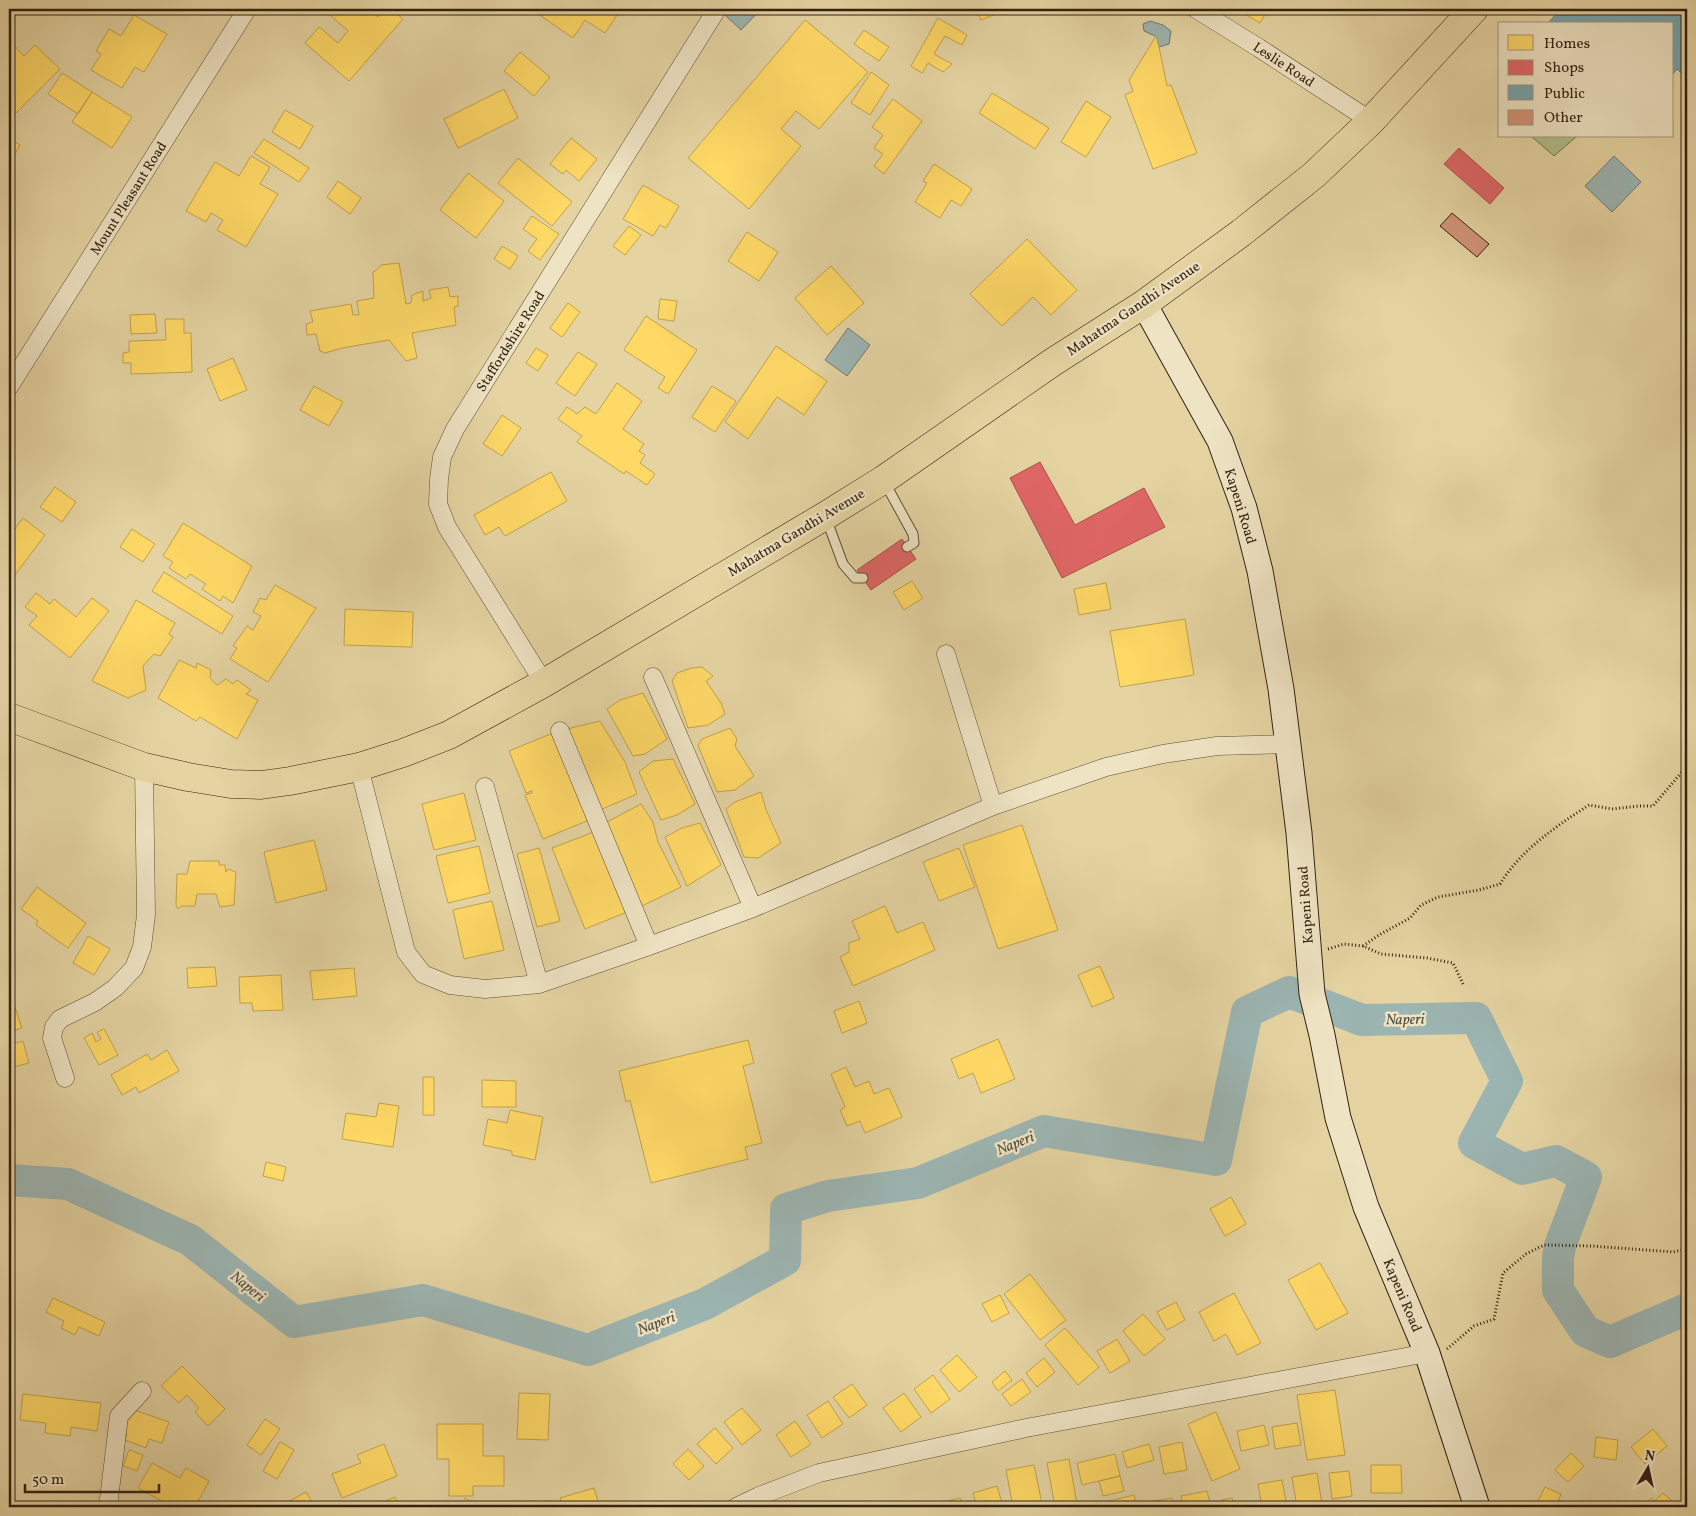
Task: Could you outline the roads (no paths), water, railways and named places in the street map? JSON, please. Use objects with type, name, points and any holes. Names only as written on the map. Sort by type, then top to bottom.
[{"type":"main road","name":"Mahatma Gandhi Avenue","points":[[9,717],[144,767],[231,784],[261,785],[359,768],[449,735],[544,683],[825,516],[883,480],[1053,362],[1144,304],[1241,233],[1314,175],[1371,121],[1474,9]]},
{"type":"main road","name":"Kapeni Road","points":[[1144,304],[1220,441],[1244,508],[1260,571],[1280,689],[1299,833],[1312,994],[1338,1118],[1366,1207],[1427,1353],[1477,1507]]},
{"type":"street","name":"Mount Pleasant Road","points":[[9,387],[247,9]]},
{"type":"street","name":"Staffordshire Road","points":[[544,683],[447,527],[438,504],[438,479],[442,457],[455,429],[717,9]]},
{"type":"street","name":"Leslie Road","points":[[1196,9],[1371,121]]},
{"type":"street","points":[[946,654],[993,806]]},
{"type":"street","points":[[653,677],[753,908]]},
{"type":"street","points":[[560,731],[649,946]]},
{"type":"street","points":[[359,768],[406,952],[423,974],[450,985],[485,989],[539,984],[649,946],[753,908],[993,806],[1106,767],[1154,756],[1217,746],[1288,744]]},
{"type":"street","points":[[65,1078],[52,1038],[54,1027],[60,1019],[95,1002],[115,988],[134,968],[142,948],[146,915],[144,767]]},
{"type":"street","points":[[485,786],[539,984]]},
{"type":"street","points":[[736,1507],[827,1471],[1026,1428],[1427,1353]]},
{"type":"street","points":[[108,1507],[119,1416],[142,1391]]},
{"type":"lane","points":[[883,480],[912,534],[914,543],[907,547]]},
{"type":"lane","points":[[825,516],[843,564],[855,578],[863,578]]},
{"type":"water","points":[[729,9],[761,9],[741,30],[724,14]]},
{"type":"water","points":[[1150,21],[1163,25],[1171,31],[1169,44],[1159,47],[1155,36],[1144,31],[1143,24]]},
{"type":"water","points":[[1614,156],[1641,182],[1612,212],[1585,186]]},
{"type":"water","points":[[848,328],[870,345],[847,376],[825,360]]},
{"type":"waterway","name":"Naperi","points":[[9,1180],[68,1184],[190,1240],[294,1322],[423,1300],[588,1350],[705,1304],[785,1260],[786,1209],[828,1196],[918,1183],[1044,1131],[1216,1160],[1247,1012],[1289,992],[1362,1020],[1476,1018],[1507,1081],[1474,1143],[1522,1169],[1556,1161],[1586,1177],[1560,1246],[1558,1258],[1558,1290],[1585,1331],[1610,1342],[1687,1309]]}]
